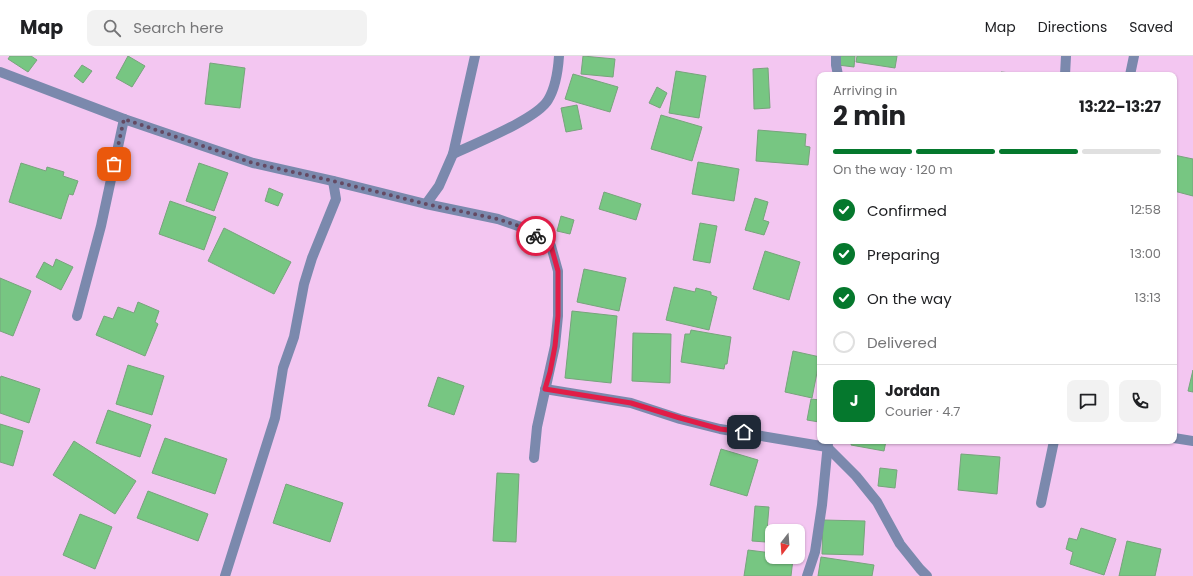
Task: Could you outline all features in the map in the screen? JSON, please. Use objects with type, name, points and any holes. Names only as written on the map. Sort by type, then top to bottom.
[{"type":"street","points":[[426,204],[439,186],[453,154],[475,56]]},
{"type":"street","points":[[453,154],[530,117],[548,101],[556,81],[559,56]]},
{"type":"street","points":[[836,56],[837,72]]},
{"type":"street","points":[[1065,72],[1066,56]]},
{"type":"street","points":[[1131,72],[1134,56]]},
{"type":"street","points":[[0,72],[124,119],[253,163],[426,204],[498,219],[522,227],[551,246],[558,271],[558,316],[555,346],[537,427],[534,458]]},
{"type":"street","points":[[77,316],[101,226],[124,119]]},
{"type":"street","points":[[225,576],[275,418],[283,368],[294,337],[304,284],[312,258],[336,199],[333,181]]},
{"type":"street","points":[[545,389],[631,403],[720,429],[817,442]]},
{"type":"street","points":[[1177,438],[1193,441]]},
{"type":"street","points":[[807,576],[815,552],[822,505],[828,444]]},
{"type":"street","points":[[828,444],[877,502],[900,544],[927,576]]},
{"type":"street","points":[[1041,503],[1053,444]]},
{"type":"building","points":[[10,56],[31,56],[37,60],[28,72],[8,59]]},
{"type":"building","points":[[128,56],[145,66],[132,87],[116,78]]},
{"type":"building","points":[[583,56],[615,59],[613,77],[581,74]]},
{"type":"building","points":[[839,56],[855,56],[854,67],[838,65]]},
{"type":"building","points":[[857,56],[897,56],[895,68],[856,62]]},
{"type":"building","points":[[210,63],[245,68],[240,108],[205,104]]},
{"type":"building","points":[[82,65],[92,71],[83,83],[74,76]]},
{"type":"building","points":[[768,68],[770,108],[754,109],[753,69]]},
{"type":"building","points":[[676,71],[706,76],[699,118],[669,113]]},
{"type":"building","points":[[573,74],[618,87],[610,112],[565,99]]},
{"type":"building","points":[[657,87],[667,93],[660,108],[649,103]]},
{"type":"building","points":[[577,105],[582,129],[566,132],[561,108]]},
{"type":"building","points":[[661,115],[702,127],[692,161],[651,149]]},
{"type":"building","points":[[758,130],[806,134],[805,146],[810,147],[808,165],[756,161]]},
{"type":"building","points":[[1177,156],[1193,159],[1193,196],[1177,192]]},
{"type":"building","points":[[698,162],[739,169],[734,201],[692,194]]},
{"type":"building","points":[[21,163],[46,171],[47,167],[64,172],[63,176],[78,181],[73,195],[69,194],[61,219],[9,202]]},
{"type":"building","points":[[199,163],[228,173],[214,211],[186,201]]},
{"type":"building","points":[[269,188],[283,194],[278,206],[265,201]]},
{"type":"building","points":[[604,192],[641,204],[636,220],[599,209]]},
{"type":"building","points":[[755,198],[768,202],[763,220],[769,222],[764,235],[745,230]]},
{"type":"building","points":[[170,201],[216,217],[204,250],[159,234]]},
{"type":"building","points":[[561,216],[574,220],[570,234],[557,231]]},
{"type":"building","points":[[700,223],[717,226],[710,263],[693,260]]},
{"type":"building","points":[[224,228],[291,262],[274,294],[208,261]]},
{"type":"building","points":[[765,251],[800,262],[789,300],[753,289]]},
{"type":"building","points":[[56,259],[73,267],[61,290],[36,277],[44,262],[53,267]]},
{"type":"building","points":[[584,269],[626,278],[619,311],[577,302]]},
{"type":"building","points":[[0,278],[31,291],[13,336],[0,331]]},
{"type":"building","points":[[674,287],[695,292],[696,288],[711,292],[711,295],[717,297],[709,330],[666,320]]},
{"type":"building","points":[[138,302],[159,311],[155,322],[158,324],[145,356],[96,335],[104,316],[113,319],[118,307],[134,313]]},
{"type":"building","points":[[572,311],[617,316],[611,383],[565,378]]},
{"type":"building","points":[[691,330],[731,337],[727,364],[725,364],[724,369],[681,362],[685,334],[690,334]]},
{"type":"building","points":[[633,333],[671,334],[670,383],[632,381]]},
{"type":"building","points":[[793,351],[817,356],[817,372],[812,398],[785,392]]},
{"type":"building","points":[[128,365],[164,376],[152,415],[116,404]]},
{"type":"building","points":[[1193,370],[1193,392],[1188,391]]},
{"type":"building","points":[[1,376],[40,389],[29,423],[0,413]]},
{"type":"building","points":[[438,377],[464,386],[454,415],[428,406]]},
{"type":"building","points":[[811,399],[817,400],[817,422],[807,420]]},
{"type":"building","points":[[108,410],[151,425],[140,457],[96,443]]},
{"type":"building","points":[[0,424],[23,431],[13,466],[0,462]]},
{"type":"building","points":[[165,438],[227,459],[215,494],[152,473]]},
{"type":"building","points":[[74,441],[136,481],[115,514],[53,475]]},
{"type":"building","points":[[851,444],[885,444],[884,451]]},
{"type":"building","points":[[721,449],[758,460],[747,496],[710,485]]},
{"type":"building","points":[[961,454],[1000,457],[997,494],[958,490]]},
{"type":"building","points":[[880,468],[897,470],[895,488],[878,486]]},
{"type":"building","points":[[497,473],[519,474],[516,542],[493,541]]},
{"type":"building","points":[[286,484],[343,503],[330,542],[273,523]]},
{"type":"building","points":[[148,491],[208,514],[198,541],[137,518]]},
{"type":"building","points":[[755,506],[769,507],[768,524],[765,524],[765,542],[752,541]]},
{"type":"building","points":[[80,514],[112,527],[95,569],[63,555]]},
{"type":"building","points":[[823,520],[865,521],[863,555],[822,554]]},
{"type":"building","points":[[1081,528],[1116,539],[1104,575],[1070,564],[1073,552],[1066,549],[1069,538],[1077,540]]},
{"type":"building","points":[[1127,541],[1161,549],[1155,576],[1119,576]]},
{"type":"building","points":[[748,550],[765,552],[765,564],[792,564],[791,576],[744,576]]},
{"type":"building","points":[[821,557],[874,565],[872,576],[818,576]]},
{"type":"way so far","points":[[114,164],[124,119],[253,163],[426,204],[498,219],[522,227],[536,236]]},
{"type":"route","points":[[536,236],[551,246],[558,271],[558,316],[555,346],[545,389],[631,403],[720,429],[744,432]]}]
